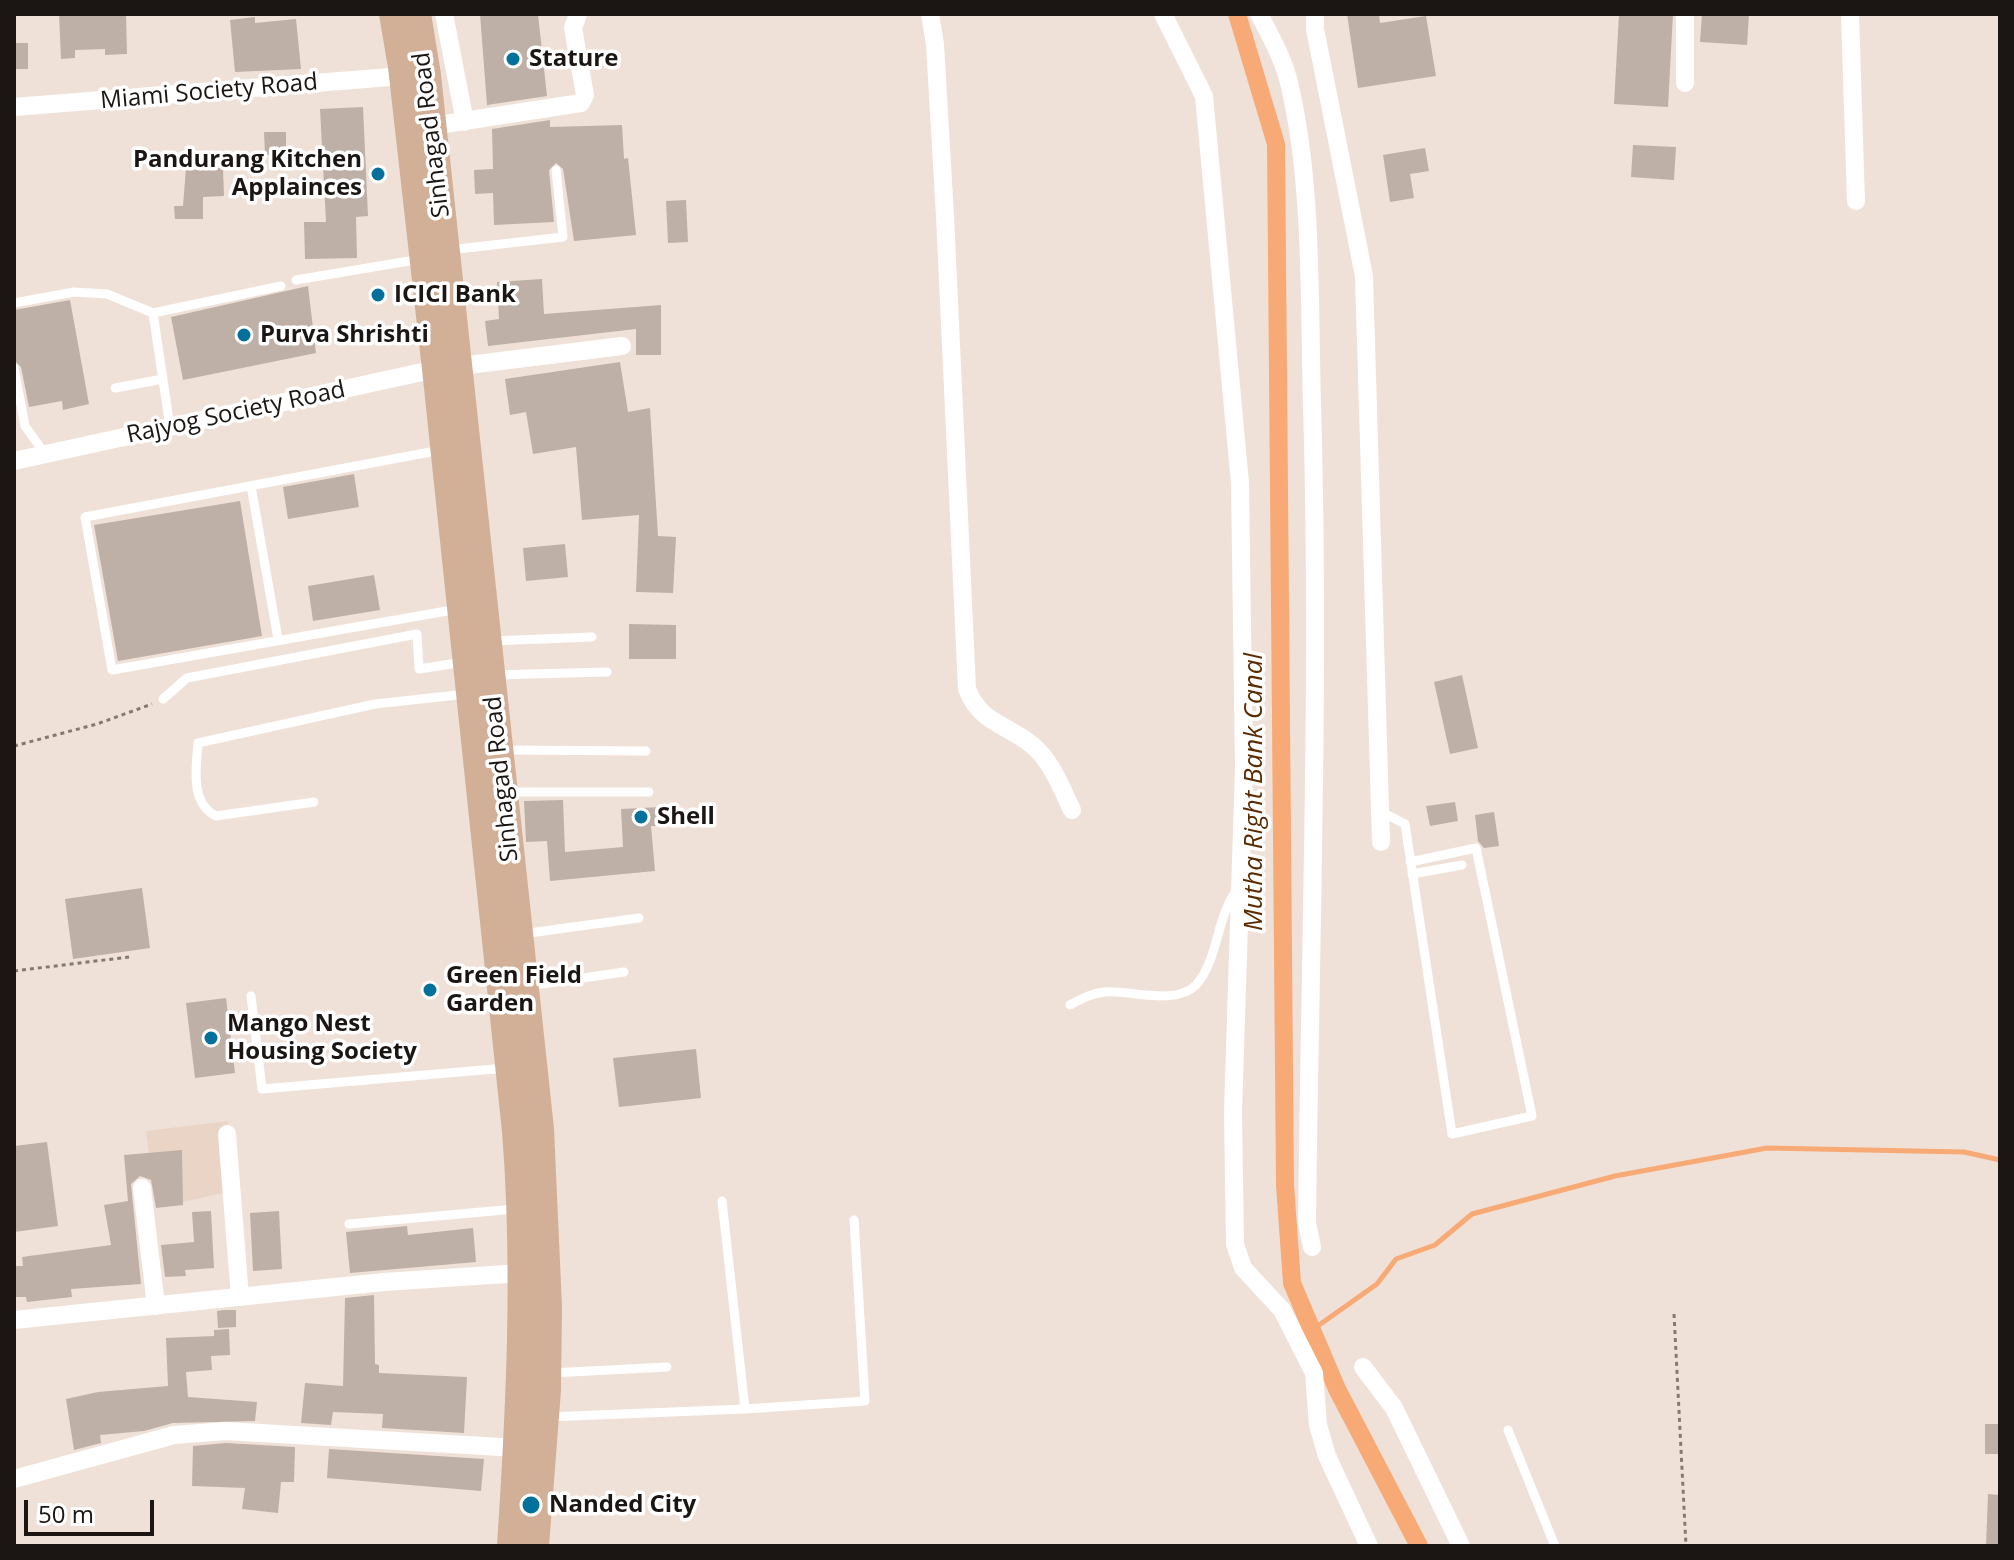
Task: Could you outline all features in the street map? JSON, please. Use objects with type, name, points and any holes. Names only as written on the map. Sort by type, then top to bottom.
[{"type":"main road","name":"Sinhagad Road","points":[[393,14],[435,254],[481,666],[510,1068],[528,1130],[547,1224],[547,1373],[535,1546]]},
{"type":"main road","name":"Sinhagad Road","points":[[417,14],[432,126],[435,254]]},
{"type":"main road","name":"Sinhagad Road","points":[[447,367],[445,450],[461,609],[481,666],[499,750],[524,987],[528,1130],[522,1209],[518,1448],[511,1546]]},
{"type":"street","points":[[444,14],[465,122]]},
{"type":"street","points":[[432,126],[581,103],[585,95],[573,28],[578,14]]},
{"type":"street","points":[[930,14],[935,44],[945,216],[967,689],[973,705],[984,718],[1032,745],[1043,756],[1072,810]]},
{"type":"street","points":[[1163,14],[1204,96],[1237,452],[1244,767],[1243,882],[1233,1112],[1235,1244],[1243,1268],[1282,1310],[1314,1373],[1323,1440],[1369,1546]]},
{"type":"street","points":[[1259,14],[1290,85],[1302,165],[1309,307],[1315,509],[1314,899],[1307,1223],[1312,1247]]},
{"type":"street","points":[[1685,14],[1685,83]]},
{"type":"street","points":[[1850,14],[1856,201]]},
{"type":"street","points":[[1315,22],[1364,276],[1381,842]]},
{"type":"street","name":"Miami Society Road","points":[[14,107],[403,76]]},
{"type":"street","name":"Rajyog Society Road","points":[[14,461],[447,367],[622,346]]},
{"type":"street","points":[[227,1134],[240,1297]]},
{"type":"street","points":[[142,1188],[156,1306]]},
{"type":"street","points":[[14,1320],[522,1273]]},
{"type":"street","points":[[1363,1367],[1394,1408],[1461,1546]]},
{"type":"street","points":[[14,1479],[174,1435],[226,1431],[518,1448]]},
{"type":"lane","points":[[296,280],[435,254],[563,237],[556,170]]},
{"type":"lane","points":[[14,303],[74,292],[107,294],[153,313],[281,286]]},
{"type":"lane","points":[[153,313],[170,427]]},
{"type":"lane","points":[[14,368],[25,426],[45,454]]},
{"type":"lane","points":[[115,388],[163,379]]},
{"type":"lane","points":[[445,450],[85,517],[112,670],[461,609]]},
{"type":"lane","points":[[251,486],[278,639]]},
{"type":"lane","points":[[163,699],[187,678],[417,634],[419,669],[481,666],[607,672]]},
{"type":"lane","points":[[314,802],[216,816],[205,811],[199,798],[195,771],[198,743],[375,704],[481,666],[592,637]]},
{"type":"lane","points":[[499,750],[646,751]]},
{"type":"lane","points":[[504,792],[649,792]]},
{"type":"lane","points":[[1380,811],[1405,824],[1410,862],[1452,1134],[1532,1116],[1476,848],[1410,862]]},
{"type":"lane","points":[[1412,874],[1462,865]]},
{"type":"lane","points":[[1070,1005],[1086,996],[1106,992],[1164,995],[1187,991],[1196,985],[1230,900],[1243,882]]},
{"type":"lane","points":[[519,934],[639,918]]},
{"type":"lane","points":[[524,987],[624,972]]},
{"type":"lane","points":[[251,996],[262,1089],[510,1068]]},
{"type":"lane","points":[[722,1201],[745,1409]]},
{"type":"lane","points":[[349,1224],[522,1209]]},
{"type":"lane","points":[[545,1418],[865,1401],[854,1220]]},
{"type":"lane","points":[[547,1373],[667,1367]]},
{"type":"lane","points":[[1508,1430],[1555,1546]]},
{"type":"path","points":[[14,746],[97,724],[163,699]]},
{"type":"path","points":[[14,971],[129,957]]},
{"type":"path","points":[[1674,1314],[1686,1546]]},
{"type":"shaded area","points":[[228,1121],[232,1191],[156,1208],[146,1131]]},
{"type":"building","points":[[59,14],[126,14],[127,54],[105,55],[105,49],[75,50],[75,58],[61,59]]},
{"type":"building","name":"Stature","points":[[480,14],[538,14],[547,96],[487,105]]},
{"type":"building","points":[[1347,14],[1379,14],[1380,23],[1426,16],[1436,76],[1358,88]]},
{"type":"building","points":[[1619,14],[1673,14],[1668,107],[1614,104]]},
{"type":"building","points":[[1702,14],[1749,14],[1747,45],[1700,42]]},
{"type":"building","points":[[255,17],[255,23],[296,19],[301,69],[235,72],[230,20]]},
{"type":"building","points":[[14,43],[28,43],[28,69],[14,69]]},
{"type":"building","points":[[363,107],[368,216],[356,217],[357,258],[305,259],[304,222],[326,222],[320,109]]},
{"type":"building","points":[[550,120],[550,127],[622,125],[636,235],[574,241],[563,169],[556,163],[549,170],[554,222],[494,225],[493,193],[475,194],[474,170],[493,169],[492,129]]},
{"type":"building","points":[[264,132],[286,132],[286,155],[265,155]]},
{"type":"building","points":[[1633,145],[1676,147],[1674,180],[1631,177]]},
{"type":"building","points":[[1425,148],[1429,171],[1410,174],[1414,198],[1390,202],[1383,155]]},
{"type":"building","points":[[186,168],[223,168],[224,196],[203,197],[203,219],[175,219],[174,206],[183,206]]},
{"type":"building","points":[[686,200],[688,242],[668,243],[666,201]]},
{"type":"building","points":[[542,279],[544,314],[661,305],[661,355],[636,355],[636,329],[488,346],[485,321],[499,319],[497,282]]},
{"type":"building","name":"Purva Shrishti","points":[[308,286],[316,353],[183,380],[171,317]]},
{"type":"building","points":[[70,300],[89,404],[63,410],[62,401],[29,407],[21,367],[14,360],[14,310]]},
{"type":"building","points":[[620,362],[628,412],[650,408],[658,536],[676,537],[673,593],[636,592],[639,515],[582,520],[576,447],[533,454],[526,412],[510,415],[505,379]]},
{"type":"building","points":[[354,474],[359,507],[288,519],[283,487]]},
{"type":"building","points":[[240,501],[262,636],[118,661],[94,525]]},
{"type":"building","points":[[565,544],[568,577],[526,581],[523,548]]},
{"type":"building","points":[[374,575],[380,610],[313,621],[308,586]]},
{"type":"building","points":[[629,624],[676,625],[676,659],[629,659]]},
{"type":"building","points":[[1462,675],[1478,748],[1450,754],[1434,682]]},
{"type":"building","points":[[563,800],[565,852],[623,847],[621,809],[661,807],[662,826],[651,826],[655,871],[550,881],[547,841],[526,842],[524,801]]},
{"type":"building","points":[[1455,802],[1458,821],[1430,826],[1426,806]]},
{"type":"building","points":[[1494,812],[1499,846],[1484,848],[1478,841],[1475,815]]},
{"type":"building","points":[[142,888],[150,948],[73,959],[65,899]]},
{"type":"building","name":"Mango Nest Housing Society","points":[[226,998],[235,1073],[195,1078],[186,1003]]},
{"type":"building","points":[[696,1049],[701,1098],[619,1107],[613,1058]]},
{"type":"building","points":[[47,1142],[58,1226],[14,1232],[14,1146]]},
{"type":"building","points":[[182,1150],[183,1205],[156,1208],[151,1180],[140,1176],[131,1184],[141,1284],[71,1289],[72,1297],[27,1302],[26,1297],[14,1297],[14,1266],[23,1266],[22,1257],[111,1245],[104,1205],[128,1201],[124,1155]]},
{"type":"building","points":[[211,1211],[214,1268],[185,1270],[186,1276],[165,1277],[161,1245],[194,1242],[192,1212]]},
{"type":"building","points":[[279,1211],[282,1269],[253,1271],[250,1213]]},
{"type":"building","points":[[407,1226],[408,1235],[473,1228],[476,1262],[350,1273],[346,1232]]},
{"type":"building","points":[[374,1295],[375,1364],[379,1365],[379,1373],[467,1377],[464,1433],[382,1428],[383,1414],[333,1412],[331,1425],[301,1423],[305,1383],[343,1386],[345,1298]]},
{"type":"building","points":[[236,1310],[236,1327],[218,1328],[217,1311]]},
{"type":"building","points":[[229,1329],[230,1355],[211,1356],[212,1370],[186,1372],[188,1397],[257,1402],[255,1421],[173,1423],[144,1431],[100,1435],[101,1443],[74,1450],[66,1399],[98,1392],[168,1386],[166,1338],[214,1336],[214,1330]]},
{"type":"building","points":[[1985,1424],[2000,1424],[2000,1454],[1985,1454]]},
{"type":"building","points":[[226,1443],[295,1447],[294,1482],[281,1482],[278,1513],[242,1509],[245,1488],[192,1486],[193,1446]]},
{"type":"building","points":[[329,1449],[484,1459],[481,1491],[327,1478]]},
{"type":"building","points":[[1988,1494],[2000,1495],[2000,1546],[1986,1546]]},
{"type":"waterway","name":"Mutha Right Bank Canal","points":[[1237,14],[1276,144],[1285,1185],[1292,1283],[1337,1389],[1419,1546]]},
{"type":"waterway","points":[[1312,1330],[1377,1284],[1396,1259],[1435,1245],[1472,1214],[1615,1176],[1767,1148],[1964,1152],[2000,1160]]},
{"type":"place","name":"Stature","points":[[513,59]]},
{"type":"place","name":"Pandurang Kitchen Applainces","points":[[378,174]]},
{"type":"place","name":"ICICI Bank","points":[[378,295]]},
{"type":"place","name":"Purva Shrishti","points":[[244,335]]},
{"type":"place","name":"Shell","points":[[641,817]]},
{"type":"place","name":"Green Field Garden","points":[[430,990]]},
{"type":"place","name":"Mango Nest Housing Society","points":[[211,1038]]},
{"type":"place","name":"Nanded City","points":[[531,1505]]}]
